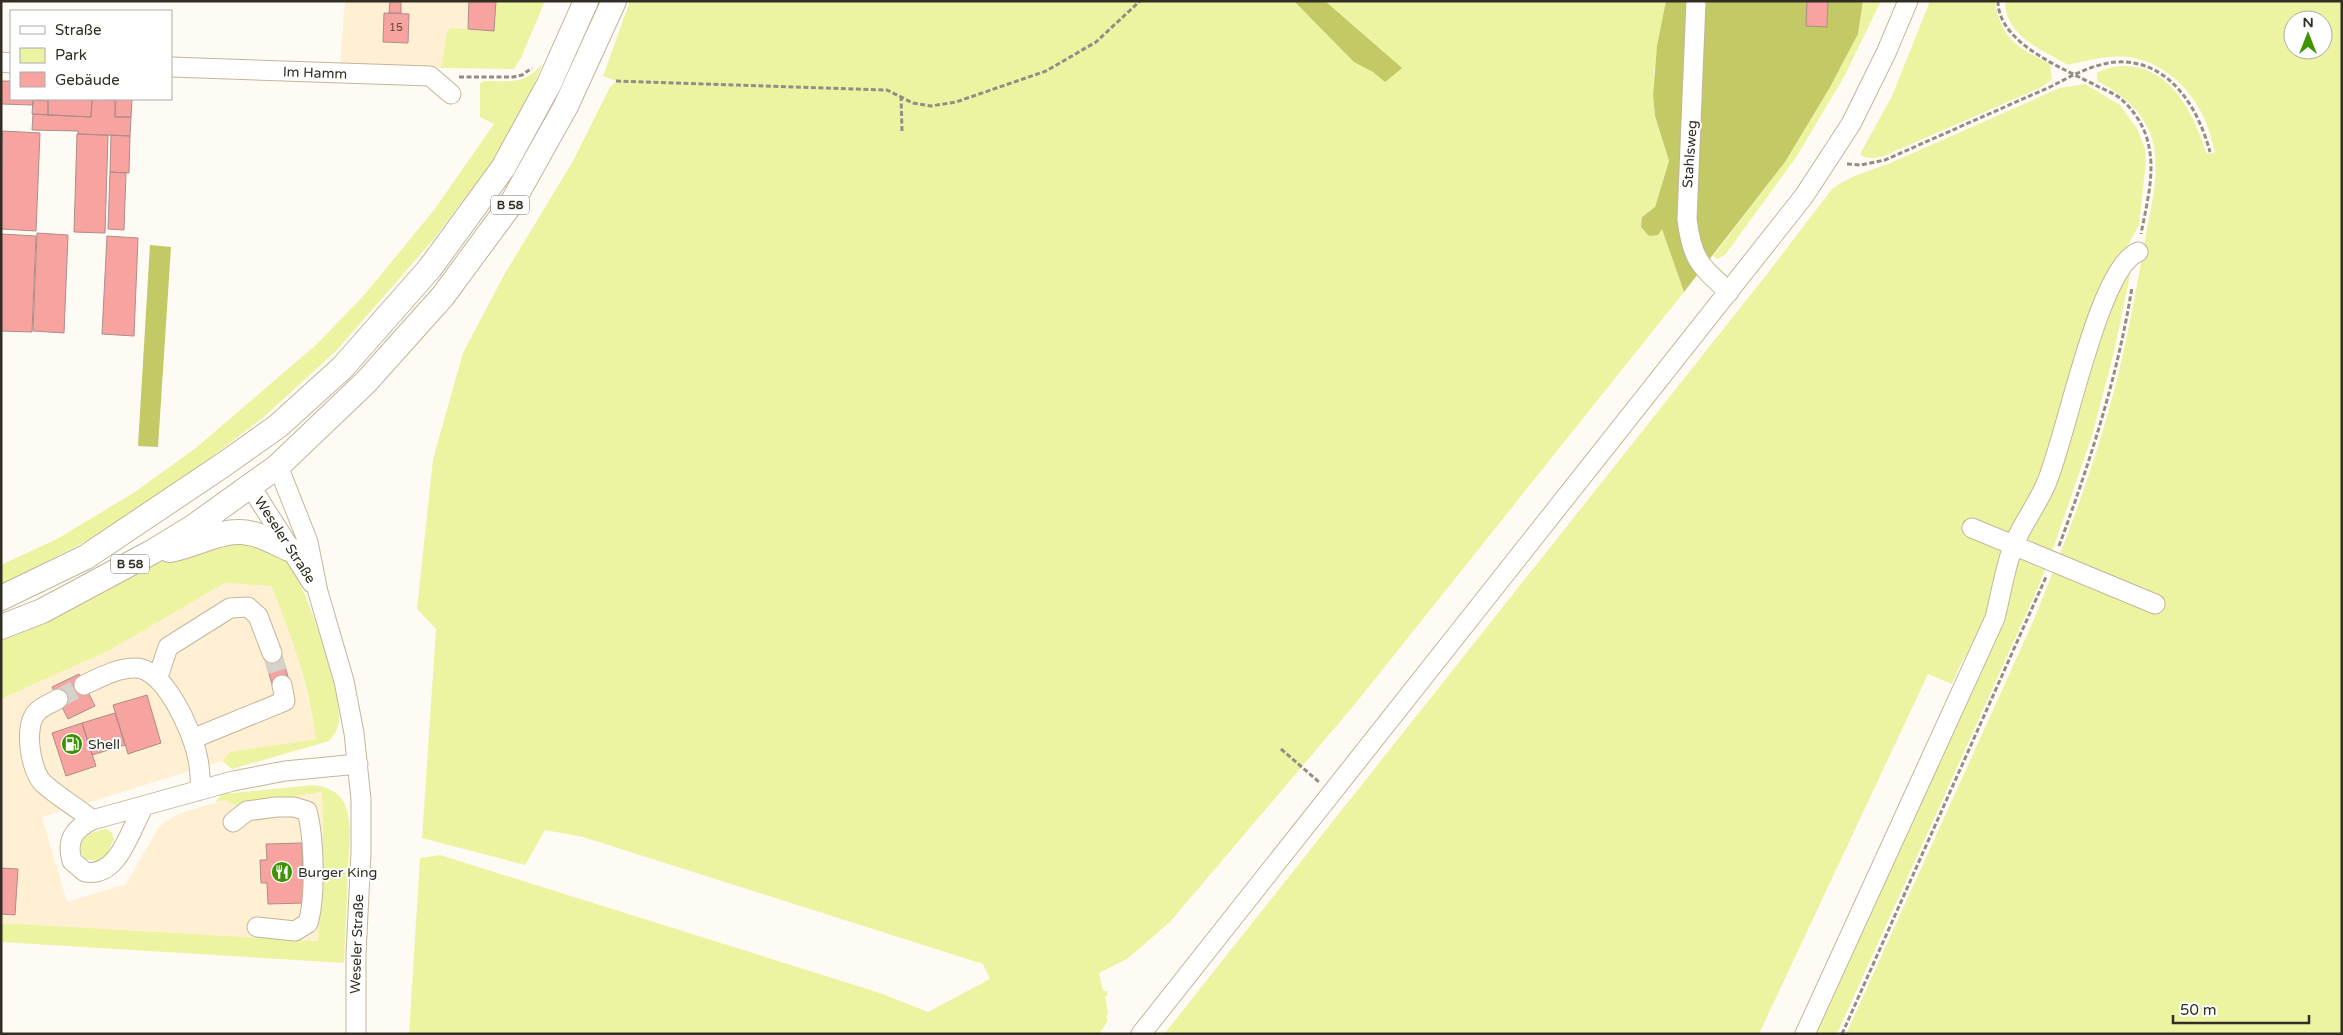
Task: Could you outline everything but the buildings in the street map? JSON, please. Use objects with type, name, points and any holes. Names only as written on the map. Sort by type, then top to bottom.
[{"type":"main road","name":"B 58","points":[[1,598],[86,557],[223,465],[278,426],[312,397],[365,344],[430,268],[503,168],[549,84],[586,1]]},
{"type":"main road","name":"B 58","points":[[1,627],[42,611],[152,552],[251,487],[278,466],[402,344],[443,296],[513,202],[566,106],[614,1]]},
{"type":"main road","name":"B 58","points":[[251,487],[254,462],[278,426]]},
{"type":"main road","name":"B 58","points":[[223,465],[254,462],[278,466]]},
{"type":"main road","points":[[152,552],[184,548],[236,532],[250,533],[289,549]]},
{"type":"street","name":"Stahlsweg","points":[[1696,1],[1688,218],[1690,240],[1699,264],[1728,292]]},
{"type":"street","points":[[1141,1034],[1804,196],[1852,124],[1886,53],[1908,1]]},
{"type":"street","name":"Im Hamm","points":[[172,67],[430,76]]},
{"type":"street","points":[[430,76],[452,94]]},
{"type":"street","points":[[1805,1034],[1995,618],[2014,545],[2046,484],[2068,420],[2101,307],[2121,265],[2130,255],[2138,252]]},
{"type":"street","name":"Weseler Straße","points":[[278,466],[308,542],[318,592],[346,688],[358,764],[362,853],[356,954],[356,1034]]},
{"type":"street","name":"Weseler Straße","points":[[251,487],[318,592]]},
{"type":"street","points":[[1972,528],[2155,604]]},
{"type":"street","points":[[158,677],[168,647],[230,608],[248,607],[258,616],[272,654]]},
{"type":"street","points":[[84,685],[110,672],[137,667],[158,677],[172,696],[192,739],[198,756],[201,790]]},
{"type":"street","points":[[192,739],[285,701],[282,686]]},
{"type":"street","points":[[58,699],[37,711],[29,731],[31,758],[42,782],[92,820]]},
{"type":"street","points":[[144,806],[115,860],[100,872],[85,872],[77,867],[72,861],[69,852],[70,842],[74,832],[92,820],[258,775],[358,764]]},
{"type":"street","points":[[233,822],[247,810],[294,807],[306,810],[310,825],[313,908],[308,923],[295,931],[257,927]]},
{"type":"path","points":[[616,81],[887,90],[913,102],[931,106],[956,102],[1046,71],[1096,42],[1140,1]]},
{"type":"path","points":[[1998,1],[2002,22],[2023,45],[2099,87]]},
{"type":"path","points":[[1846,164],[1861,165],[1885,160],[2075,74],[2114,62],[2135,62],[2157,71],[2177,87],[2199,118],[2210,152]]},
{"type":"path","points":[[430,76],[513,77],[531,70],[536,63]]},
{"type":"path","points":[[902,96],[902,131]]},
{"type":"path","points":[[1842,1034],[2053,561],[2080,490],[2096,436]]},
{"type":"path","points":[[1281,749],[1332,794]]},
{"type":"shaded area","points":[[345,1],[496,1],[494,31],[451,28],[447,31],[441,68],[340,66]]},
{"type":"shaded area","points":[[225,583],[271,586],[295,647],[313,719],[316,739],[231,752],[222,761],[42,817],[67,902],[126,884],[159,827],[181,813],[225,800],[251,803],[322,792],[323,836],[319,941],[1,923],[1,699],[108,651]]},
{"type":"green space","points":[[496,1],[545,1],[521,58],[514,69],[441,68],[447,31],[451,28],[494,31]]},
{"type":"green space","points":[[630,1],[1666,1],[1654,71],[1653,95],[1655,116],[1669,161],[1655,207],[1642,217],[1662,228],[1684,292],[1355,704],[1170,922],[1127,959],[1099,973],[1103,991],[1107,991],[1108,995],[1105,996],[1108,1013],[1106,1017],[1108,1021],[1099,1034],[409,1034],[420,858],[440,855],[880,993],[928,1012],[990,979],[983,964],[583,837],[545,830],[525,865],[422,838],[436,629],[417,609],[433,459],[463,353],[504,275],[573,161],[610,87],[616,81],[603,76]]},
{"type":"green space","points":[[1294,1],[1325,1],[1402,68],[1385,82],[1373,72],[1354,62]]},
{"type":"green space","points":[[1666,1],[1863,1],[1858,34],[1829,89],[1785,162],[1684,292],[1662,229],[1658,235],[1649,236],[1641,227],[1642,217],[1655,207],[1669,161],[1655,116],[1653,95],[1657,46]]},
{"type":"green space","points":[[1863,1],[1881,1],[1845,75],[1797,156],[1725,255],[1717,259],[1713,256],[1785,162],[1829,89],[1858,34]]},
{"type":"green space","points":[[1930,1],[1995,1],[2001,24],[2006,33],[2020,47],[2050,64],[2052,79],[2042,87],[1884,156],[1866,157],[1860,154],[1892,96]]},
{"type":"green space","points":[[2005,1],[2342,1],[2342,1034],[1846,1034],[2032,624],[2085,486],[2114,392],[2131,318],[2152,203],[2155,160],[2154,146],[2150,133],[2141,116],[2121,96],[2097,81],[2097,73],[2107,68],[2127,66],[2143,69],[2158,76],[2170,85],[2180,97],[2196,125],[2207,154],[2215,152],[2206,121],[2194,100],[2175,78],[2163,70],[2151,63],[2123,57],[2099,58],[2068,65],[2027,40],[2011,24]]},
{"type":"green space","points":[[543,63],[523,110],[495,158],[433,240],[337,350],[265,416],[196,469],[91,539],[1,584],[1,565],[57,539],[135,492],[197,447],[318,343],[365,294],[434,210],[494,124],[480,117],[480,83],[484,81],[509,81],[523,78],[530,75]]},
{"type":"green space","points":[[2085,84],[2120,105],[2138,130],[2145,149],[2146,161],[2139,225],[2098,299],[2051,457],[2008,549],[1995,602],[1978,637],[1960,665],[1952,684],[1928,674],[1759,1034],[1164,1034],[1767,274],[1832,189],[1852,177],[1888,164],[2060,88]]},
{"type":"green space","points":[[150,245],[171,247],[158,447],[138,446]]},
{"type":"green space","points":[[2132,266],[2114,352],[2092,436],[2051,555],[2021,542],[2104,309]]},
{"type":"green space","points":[[227,541],[257,546],[278,555],[292,569],[301,586],[327,659],[338,703],[338,724],[335,733],[329,741],[232,769],[222,761],[230,752],[316,739],[309,699],[299,661],[271,586],[225,583],[108,651],[1,699],[1,639],[62,612],[158,561]]},
{"type":"green space","points":[[2017,553],[2047,566],[2032,601],[1837,1034],[1809,1034]]},
{"type":"green space","points":[[314,785],[324,787],[338,795],[346,806],[348,814],[350,832],[344,963],[1,942],[1,923],[318,941],[323,836],[322,792],[236,806],[225,800],[215,802],[222,794]]},
{"type":"green space","points":[[107,829],[112,833],[114,839],[107,854],[98,861],[85,859],[81,853],[84,838],[97,831]]},
{"type":"tunnel","points":[[272,653],[282,685]]},
{"type":"tunnel","points":[[58,699],[84,685]]},
{"type":"place","name":"Shell","points":[[72,744]]},
{"type":"place","name":"Burger King","points":[[282,872]]}]
